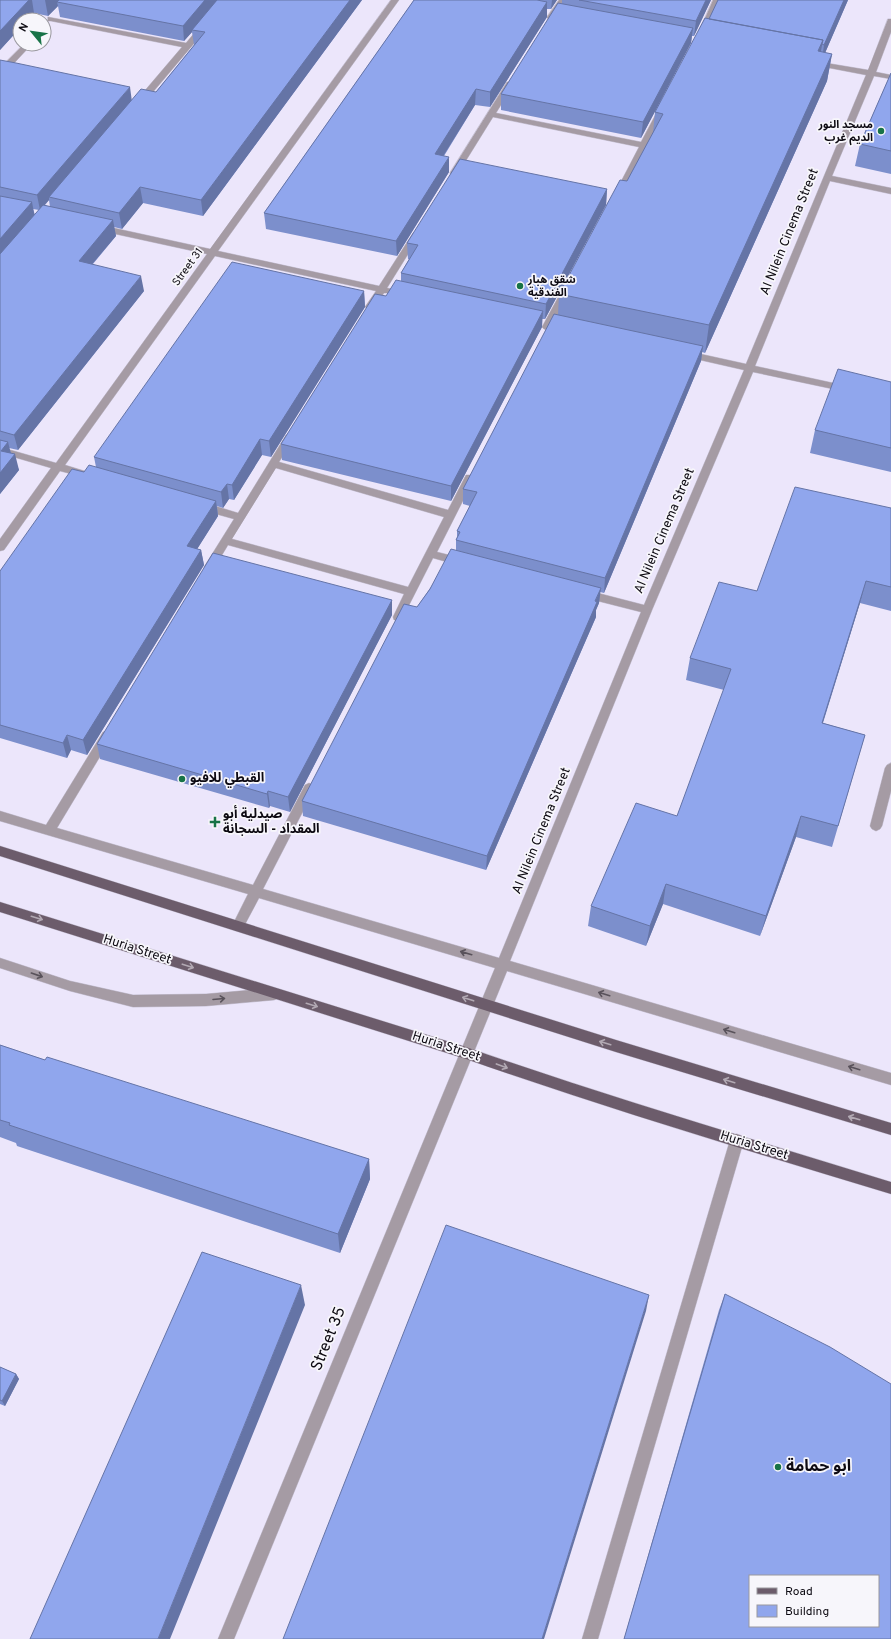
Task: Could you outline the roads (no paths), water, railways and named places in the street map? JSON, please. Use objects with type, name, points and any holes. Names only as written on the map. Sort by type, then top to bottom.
[{"type":"main road","points":[[0,850],[733,1083],[891,1129]]},
{"type":"main road","name":"Huria Street","points":[[0,907],[891,1188]]},
{"type":"street","name":"Street 31","points":[[0,547],[395,0]]},
{"type":"street","points":[[545,27],[563,0]]},
{"type":"street","points":[[702,42],[717,0]]},
{"type":"street","points":[[52,19],[60,10]]},
{"type":"street","points":[[134,110],[140,97],[212,17]]},
{"type":"street","points":[[52,20],[187,46]]},
{"type":"street","name":"Al Nilein Cinema Street","points":[[466,1053],[647,610],[750,367],[871,74],[891,21]]},
{"type":"street","points":[[4,72],[21,52]]},
{"type":"street","points":[[808,62],[891,77]]},
{"type":"street","points":[[450,179],[462,167],[491,114],[516,74]]},
{"type":"street","points":[[608,199],[615,201],[666,103]]},
{"type":"street","points":[[491,114],[644,145]]},
{"type":"street","points":[[827,178],[891,191]]},
{"type":"street","points":[[365,316],[422,225]]},
{"type":"street","points":[[90,226],[213,254],[397,292]]},
{"type":"street","points":[[541,339],[571,284]]},
{"type":"street","points":[[680,352],[854,390]]},
{"type":"street","points":[[204,574],[294,431]]},
{"type":"street","points":[[0,450],[96,477]]},
{"type":"street","points":[[273,464],[451,515]]},
{"type":"street","points":[[393,627],[476,466]]},
{"type":"street","points":[[194,504],[240,517]]},
{"type":"street","points":[[225,541],[411,592]]},
{"type":"street","points":[[431,554],[470,564]]},
{"type":"street","points":[[578,592],[647,610]]},
{"type":"street","points":[[48,830],[110,729]]},
{"type":"street","points":[[876,826],[891,768]]},
{"type":"street","points":[[238,926],[314,780]]},
{"type":"street","points":[[0,816],[891,1079]]},
{"type":"street","points":[[0,963],[70,986],[133,1001],[206,1000],[274,994]]},
{"type":"street","name":"Street 35","points":[[226,1639],[466,1053]]},
{"type":"street","points":[[590,1639],[737,1140]]},
{"type":"place","name":"مسجد النور الديم غرب","points":[[881,131]]},
{"type":"place","name":"شقق هبار الفندقية","points":[[520,286]]},
{"type":"place","name":"القبطي للافيو","points":[[182,779]]},
{"type":"place","name":"صيدلية أبو المقداد - السجانة","points":[[215,822]]},
{"type":"place","name":"ابو حمامة","points":[[778,1467]]}]
